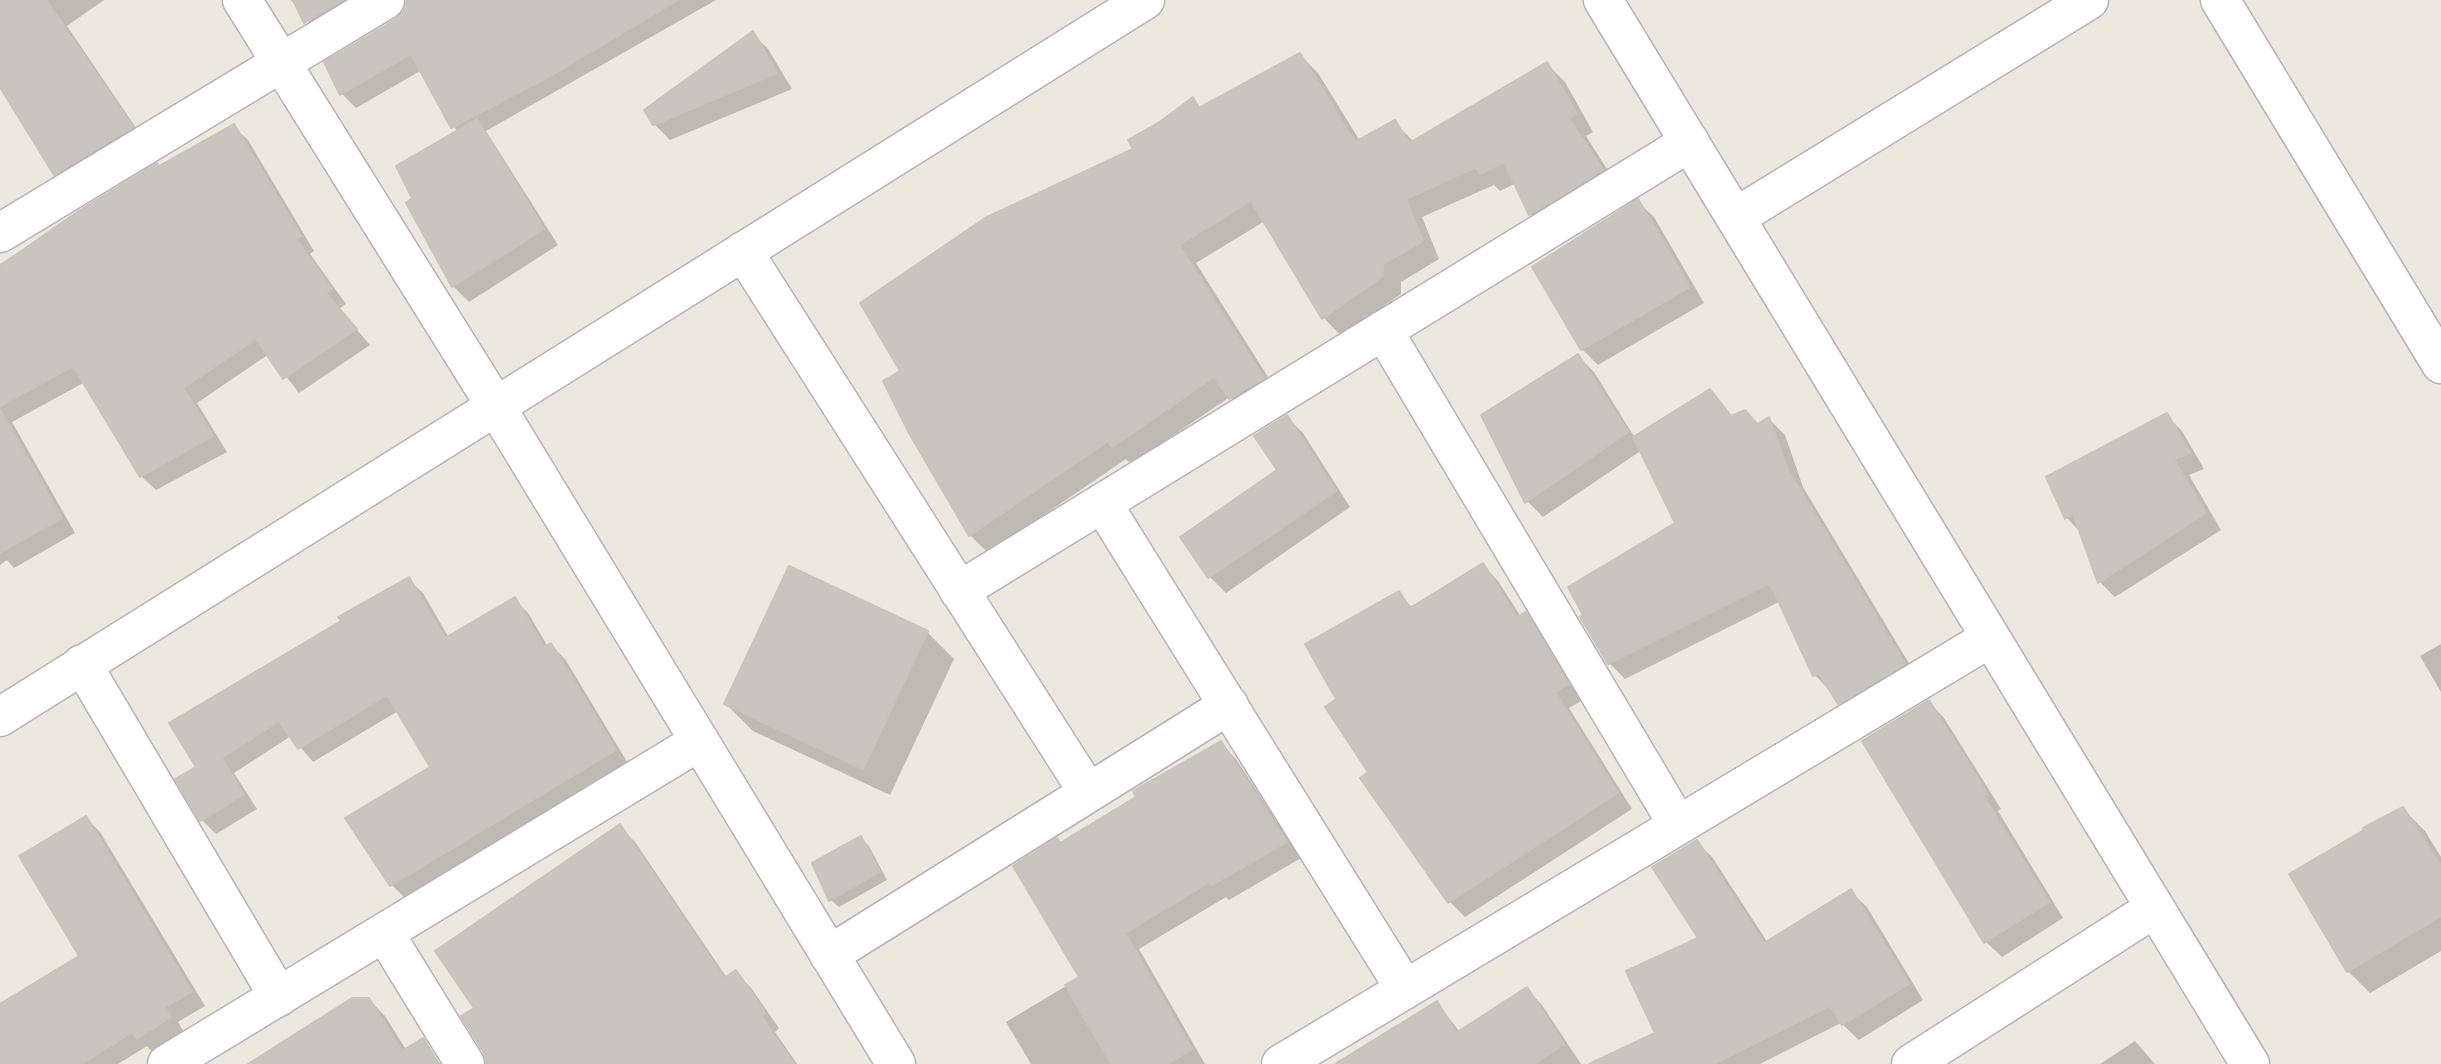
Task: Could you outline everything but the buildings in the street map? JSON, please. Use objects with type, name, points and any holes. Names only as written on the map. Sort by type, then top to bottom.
[{"type":"street","points":[[242,0],[495,405],[896,1064]]},
{"type":"street","points":[[0,233],[385,0]]},
{"type":"street","points":[[0,717],[1145,0]]},
{"type":"street","points":[[1604,0],[2250,1064]]},
{"type":"street","points":[[1736,217],[2089,0]]},
{"type":"street","points":[[2220,0],[2441,364]]},
{"type":"street","points":[[959,591],[1690,142]]},
{"type":"street","points":[[743,251],[1088,792]]},
{"type":"street","points":[[1383,330],[1678,825]]},
{"type":"street","points":[[1102,503],[1405,989]]},
{"type":"street","points":[[1281,1064],[1990,638]]},
{"type":"street","points":[[82,664],[279,997]]},
{"type":"street","points":[[829,955],[1229,705]]},
{"type":"street","points":[[167,1064],[700,741]]},
{"type":"street","points":[[1911,1064],[2155,908]]},
{"type":"street","points":[[385,934],[466,1064]]}]
